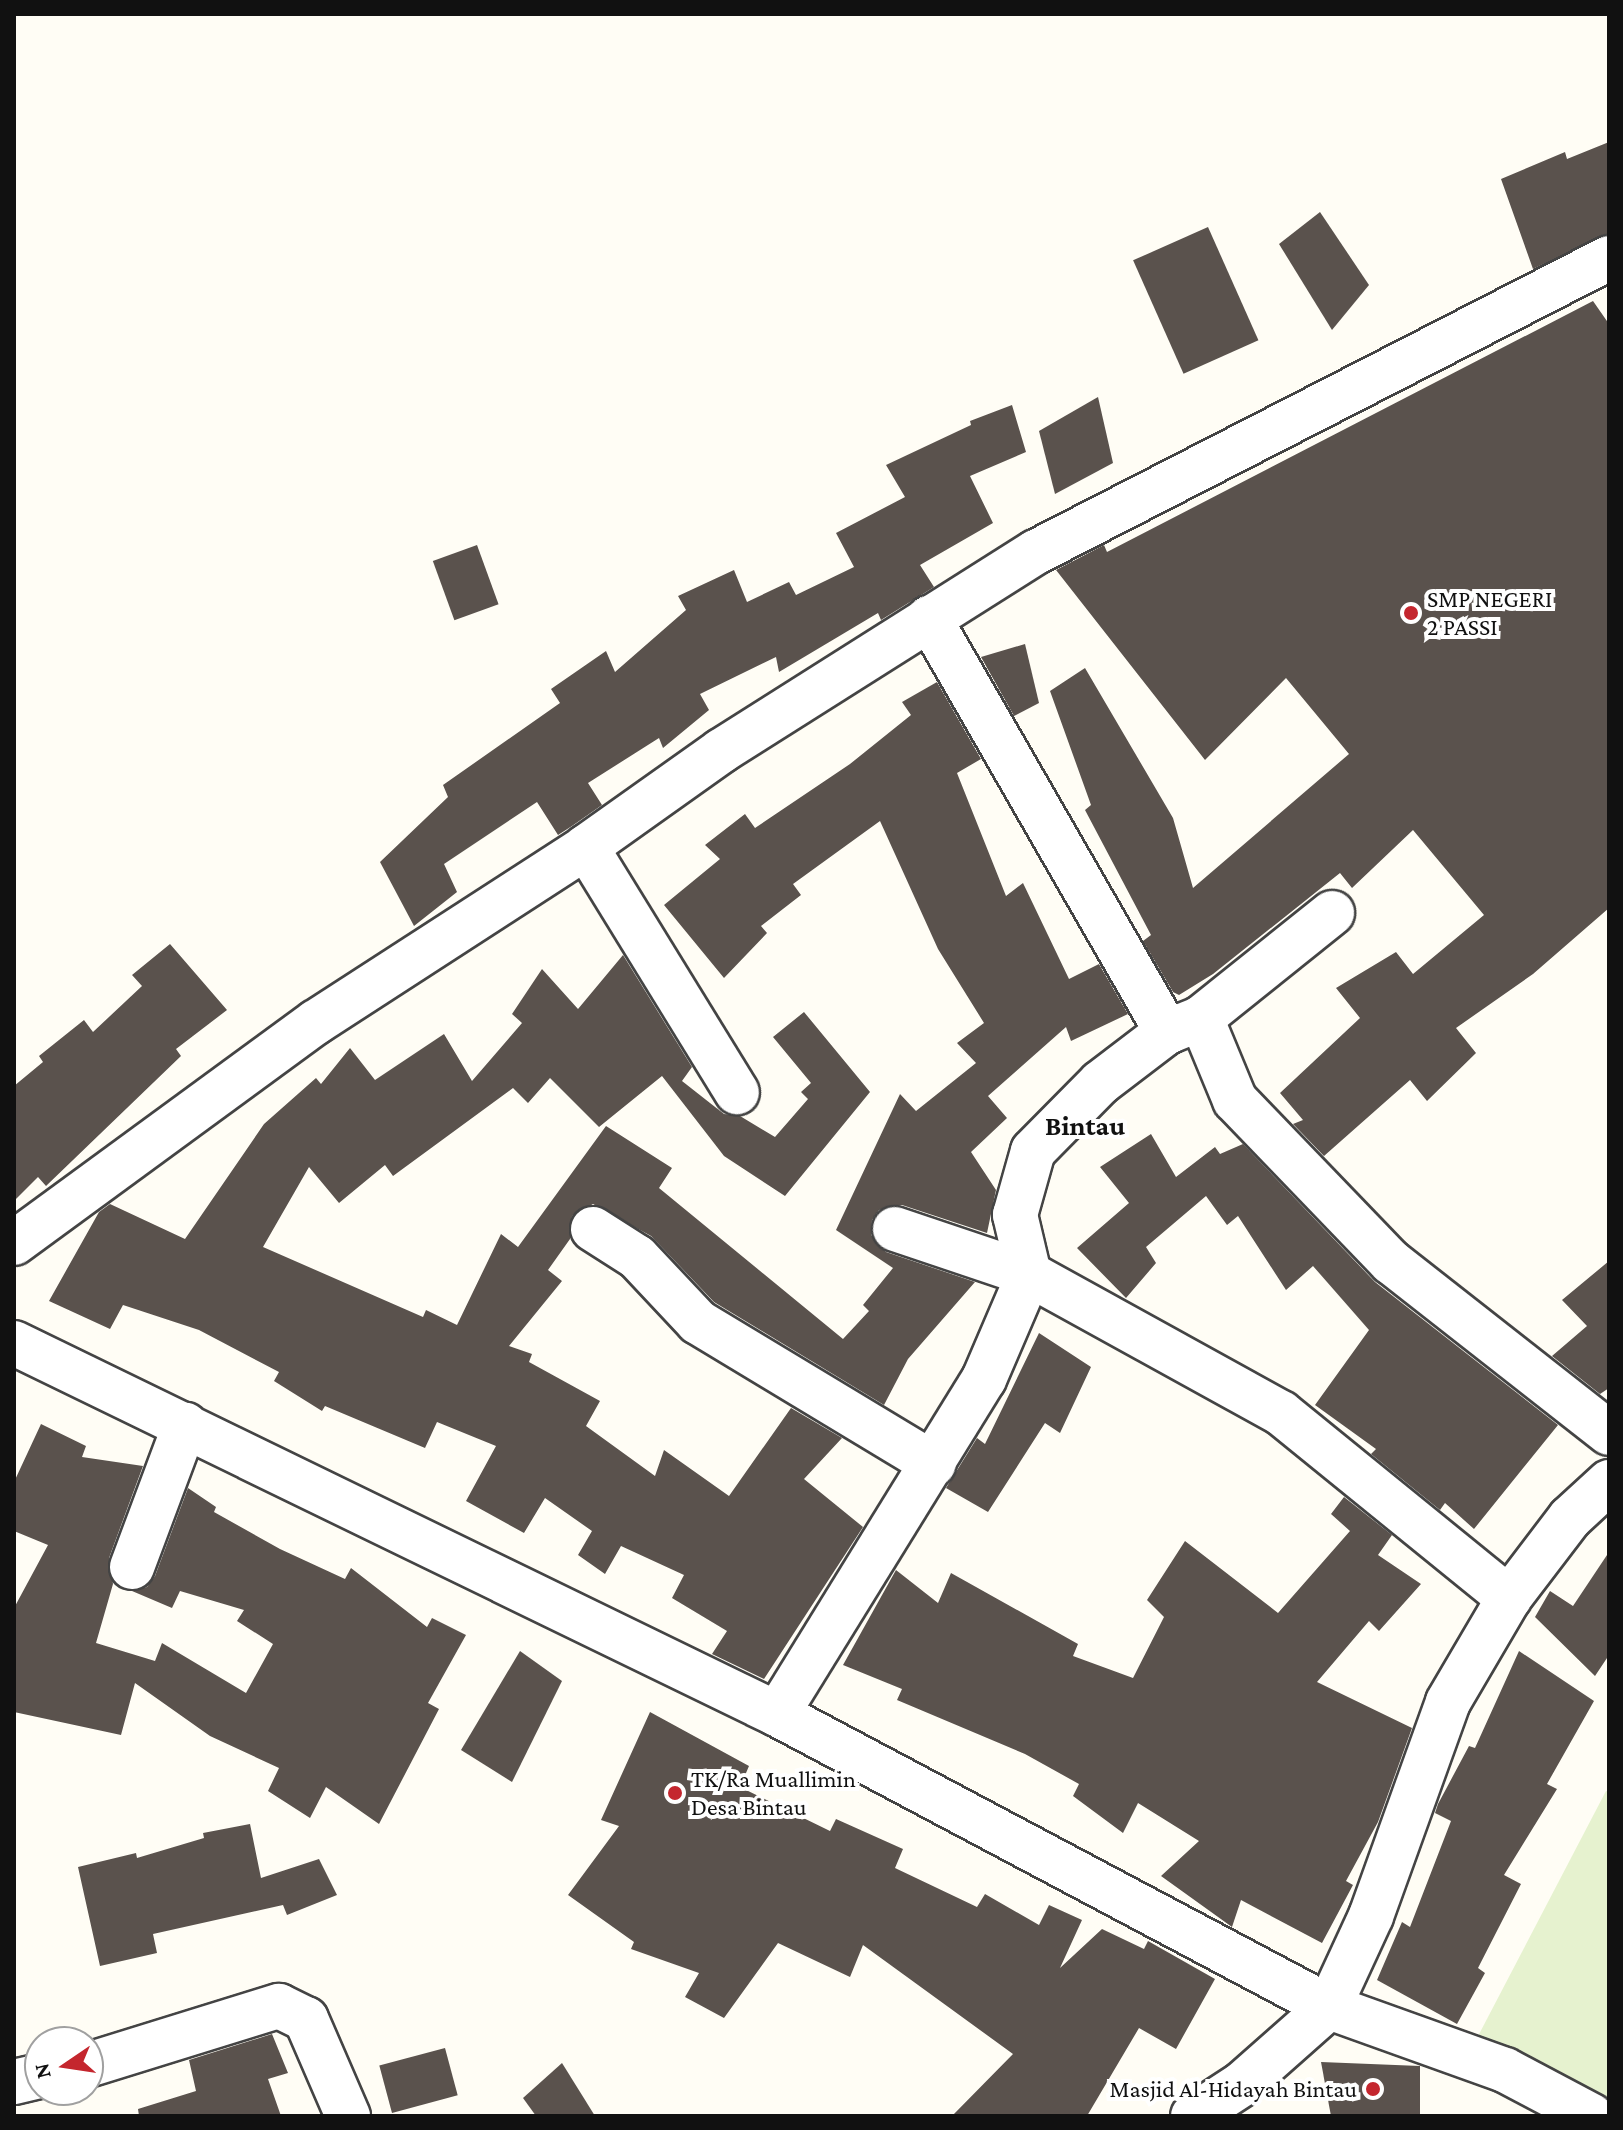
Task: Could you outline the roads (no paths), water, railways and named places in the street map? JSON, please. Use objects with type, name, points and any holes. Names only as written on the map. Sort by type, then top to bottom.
[{"type":"street","points":[[14,1243],[316,1022],[586,847],[721,751],[929,618],[1050,545],[1609,259]]},
{"type":"street","points":[[929,618],[1184,1025],[1235,1100],[1391,1262],[1609,1433]]},
{"type":"street","points":[[586,847],[737,1092]]},
{"type":"street","points":[[777,1714],[984,1379],[1029,1274],[1015,1215],[1033,1151],[1100,1083],[1184,1025],[1332,913]]},
{"type":"street","points":[[593,1229],[637,1257],[698,1322],[933,1464]]},
{"type":"street","points":[[895,1229],[1029,1274],[1281,1413],[1509,1598]]},
{"type":"street","points":[[14,1343],[777,1714],[1329,2007],[1505,2070],[1592,2116]]},
{"type":"street","points":[[132,1567],[185,1425]]},
{"type":"street","points":[[1193,2116],[1242,2084],[1329,2007],[1371,1916],[1448,1702],[1509,1598],[1570,1518],[1609,1482]]},
{"type":"street","points":[[104,2060],[279,2006],[306,2019],[348,2116]]},
{"type":"place","name":"SMP NEGERI 2 PASSI","points":[[1411,613]]},
{"type":"place","name":"TK/Ra Muallimin Desa Bintau","points":[[675,1793]]},
{"type":"place","name":"Masjid Al-Hidayah Bintau","points":[[1373,2089]]},
{"type":"district","name":"Bintau","points":[[1085,1126]]}]
